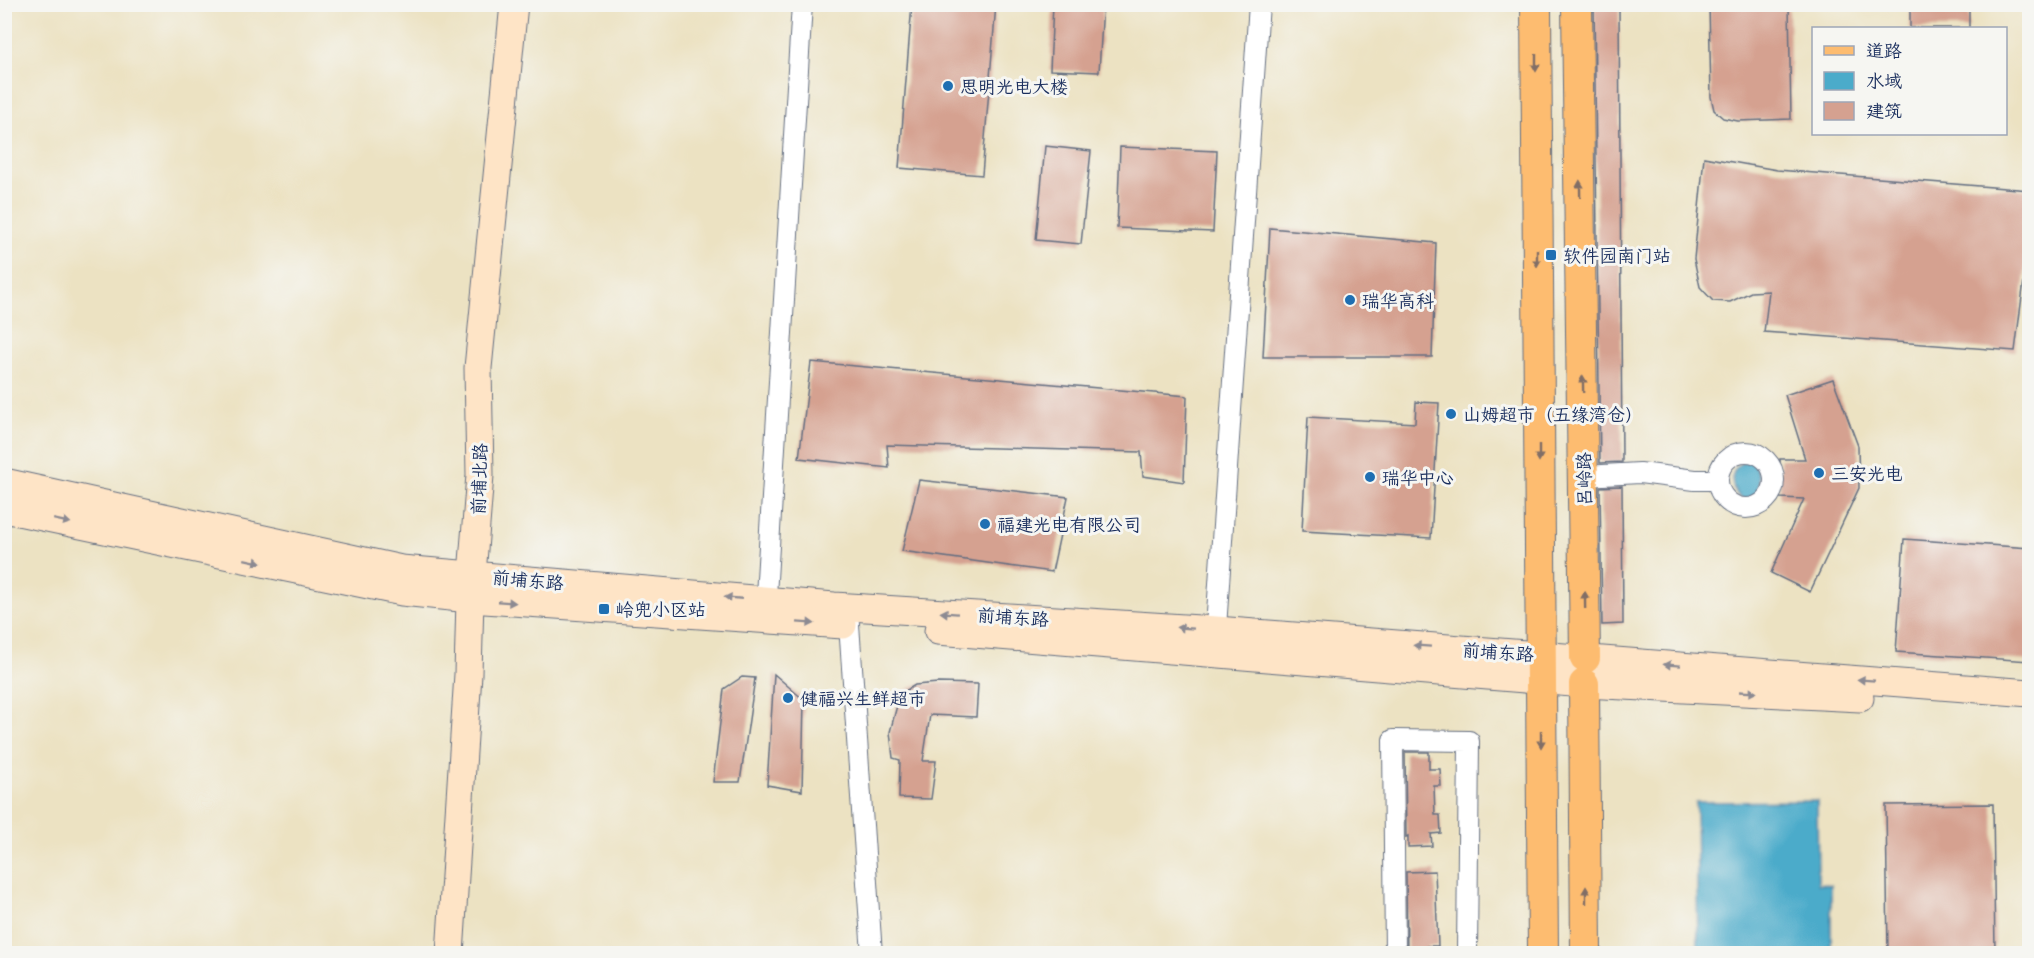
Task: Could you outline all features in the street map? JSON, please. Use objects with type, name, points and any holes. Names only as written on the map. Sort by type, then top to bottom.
[{"type":"main road","name":"前埔北路","points":[[450,954],[480,475],[478,369],[514,4]]},
{"type":"main road","points":[[1536,4],[1543,954]]},
{"type":"main road","name":"吕岭路","points":[[1578,4],[1584,476],[1586,954]]},
{"type":"main road","name":"前埔东路","points":[[4,482],[401,569],[472,587]]},
{"type":"main road","name":"前埔东路","points":[[4,510],[402,592],[472,587],[1585,671],[2030,693]]},
{"type":"main road","name":"前埔东路","points":[[1585,671],[1838,696],[2030,709]]},
{"type":"street","points":[[765,610],[802,4]]},
{"type":"street","points":[[1215,642],[1258,4]]},
{"type":"street","points":[[1584,476],[1641,473],[1695,480],[1717,480]]},
{"type":"street","points":[[849,616],[872,954]]},
{"type":"street","points":[[1395,954],[1393,740],[1469,741],[1467,954]]},
{"type":"water","points":[[1750,460],[1759,475],[1759,487],[1750,502],[1737,494],[1732,480],[1737,467],[1742,462]]},
{"type":"water","points":[[1817,801],[1818,884],[1831,885],[1831,953],[1698,953],[1696,802]]},
{"type":"building","name":"思明光电大楼","points":[[912,4],[996,4],[982,175],[899,168]]},
{"type":"building","points":[[1053,4],[1103,4],[1099,72],[1050,70]]},
{"type":"building","points":[[1594,4],[1619,4],[1622,462],[1600,463]]},
{"type":"building","points":[[1709,4],[1789,4],[1791,119],[1738,121],[1723,118],[1714,110],[1711,97]]},
{"type":"building","points":[[1910,4],[1969,4],[1969,27],[1910,27]]},
{"type":"building","points":[[1045,146],[1091,151],[1081,244],[1036,240]]},
{"type":"building","points":[[1120,147],[1217,151],[1213,232],[1117,228]]},
{"type":"building","points":[[1704,157],[1777,170],[2030,190],[2030,234],[2015,351],[1764,332],[1769,291],[1751,292],[1730,302],[1713,301],[1700,287],[1694,259]]},
{"type":"building","name":"瑞华高科","points":[[1270,228],[1436,243],[1432,357],[1263,357]]},
{"type":"building","points":[[811,362],[1187,396],[1184,482],[1143,476],[1141,452],[887,445],[889,468],[799,458]]},
{"type":"building","name":"三安光电","points":[[1833,379],[1858,446],[1859,488],[1810,592],[1771,573],[1804,499],[1780,498],[1780,459],[1805,459],[1785,395]]},
{"type":"building","name":"瑞华中心","points":[[1416,402],[1439,403],[1431,538],[1302,531],[1308,417],[1415,423]]},
{"type":"building","name":"福建光电有限公司","points":[[919,480],[1068,497],[1052,572],[902,551]]},
{"type":"building","points":[[1622,486],[1623,624],[1602,625],[1600,487]]},
{"type":"building","points":[[1904,539],[2030,548],[2030,661],[1896,652]]},
{"type":"building","points":[[774,674],[804,700],[802,791],[767,785]]},
{"type":"building","points":[[742,677],[755,678],[740,782],[713,782],[724,689]]},
{"type":"building","points":[[978,684],[976,717],[930,715],[923,761],[936,761],[931,799],[899,798],[900,760],[893,758],[890,732],[900,694],[915,685]]},
{"type":"building","points":[[1405,752],[1429,752],[1429,769],[1440,769],[1441,786],[1434,786],[1435,815],[1440,815],[1441,833],[1431,834],[1432,846],[1408,847]]},
{"type":"building","points":[[1993,804],[1995,954],[1888,954],[1886,805]]},
{"type":"building","points":[[1435,871],[1438,946],[1427,946],[1427,954],[1407,954],[1406,872]]},
{"type":"place","name":"思明光电大楼","points":[[948,86]]},
{"type":"place","name":"软件园南门站","points":[[1551,255]]},
{"type":"place","name":"瑞华高科","points":[[1350,300]]},
{"type":"place","name":"山姆超市（五缘湾仓）","points":[[1451,414]]},
{"type":"place","name":"三安光电","points":[[1819,473]]},
{"type":"place","name":"瑞华中心","points":[[1370,477]]},
{"type":"place","name":"福建光电有限公司","points":[[985,524]]},
{"type":"place","name":"岭兜小区站","points":[[604,609]]},
{"type":"place","name":"健福兴生鲜超市","points":[[788,698]]}]
